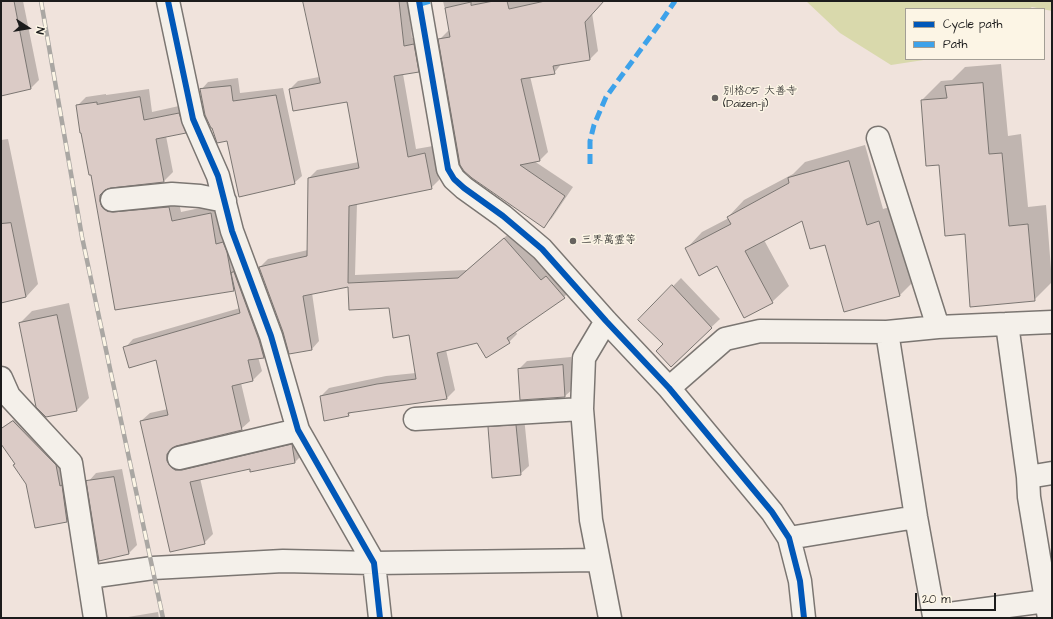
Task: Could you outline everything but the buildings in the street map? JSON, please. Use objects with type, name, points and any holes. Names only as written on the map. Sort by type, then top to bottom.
[{"type":"street","points":[[168,1],[193,119],[218,176],[232,231],[271,336],[298,430],[374,564],[380,618]]},
{"type":"street","points":[[420,1],[448,169],[454,179],[503,216],[542,249],[606,321],[669,388],[772,512],[788,538],[800,581],[804,618]]},
{"type":"street","points":[[878,138],[938,327]]},
{"type":"street","points":[[112,200],[172,194],[200,196],[225,201]]},
{"type":"street","points":[[606,321],[584,358],[582,409],[591,520],[610,618]]},
{"type":"street","points":[[669,388],[725,339],[760,331],[887,332],[938,327],[1052,322]]},
{"type":"street","points":[[887,332],[916,517],[934,617],[1048,609],[1030,497],[1007,324]]},
{"type":"street","points":[[1,378],[9,396],[71,463],[95,618]]},
{"type":"street","points":[[415,419],[582,409]]},
{"type":"street","points":[[180,458],[298,430]]},
{"type":"street","points":[[1028,477],[1052,473]]},
{"type":"street","points":[[788,538],[916,517]]},
{"type":"street","points":[[89,577],[153,568],[283,561],[374,564],[598,560]]},
{"type":"green space","points":[[806,1],[1052,1],[1052,11],[1045,10],[1045,8],[1032,7],[905,8],[905,60],[924,60],[891,65],[840,33]]},
{"type":"railway","points":[[41,1],[82,237],[163,618]]},
{"type":"marked path","points":[[420,4],[431,1]]},
{"type":"marked path","points":[[590,164],[590,141],[594,125],[606,97],[675,1]]},
{"type":"cycle path","points":[[168,1],[193,119],[218,176],[232,231],[271,336],[298,430],[374,563],[380,618]]},
{"type":"cycle path","points":[[419,1],[448,169],[454,179],[503,216],[542,249],[606,321],[669,388],[772,512],[789,538],[800,581],[804,618]]},
{"type":"place","name":"別格05 大善寺 (Daizen-ji)","points":[[715,98]]},
{"type":"place","name":"三界萬霊等","points":[[573,241]]}]
